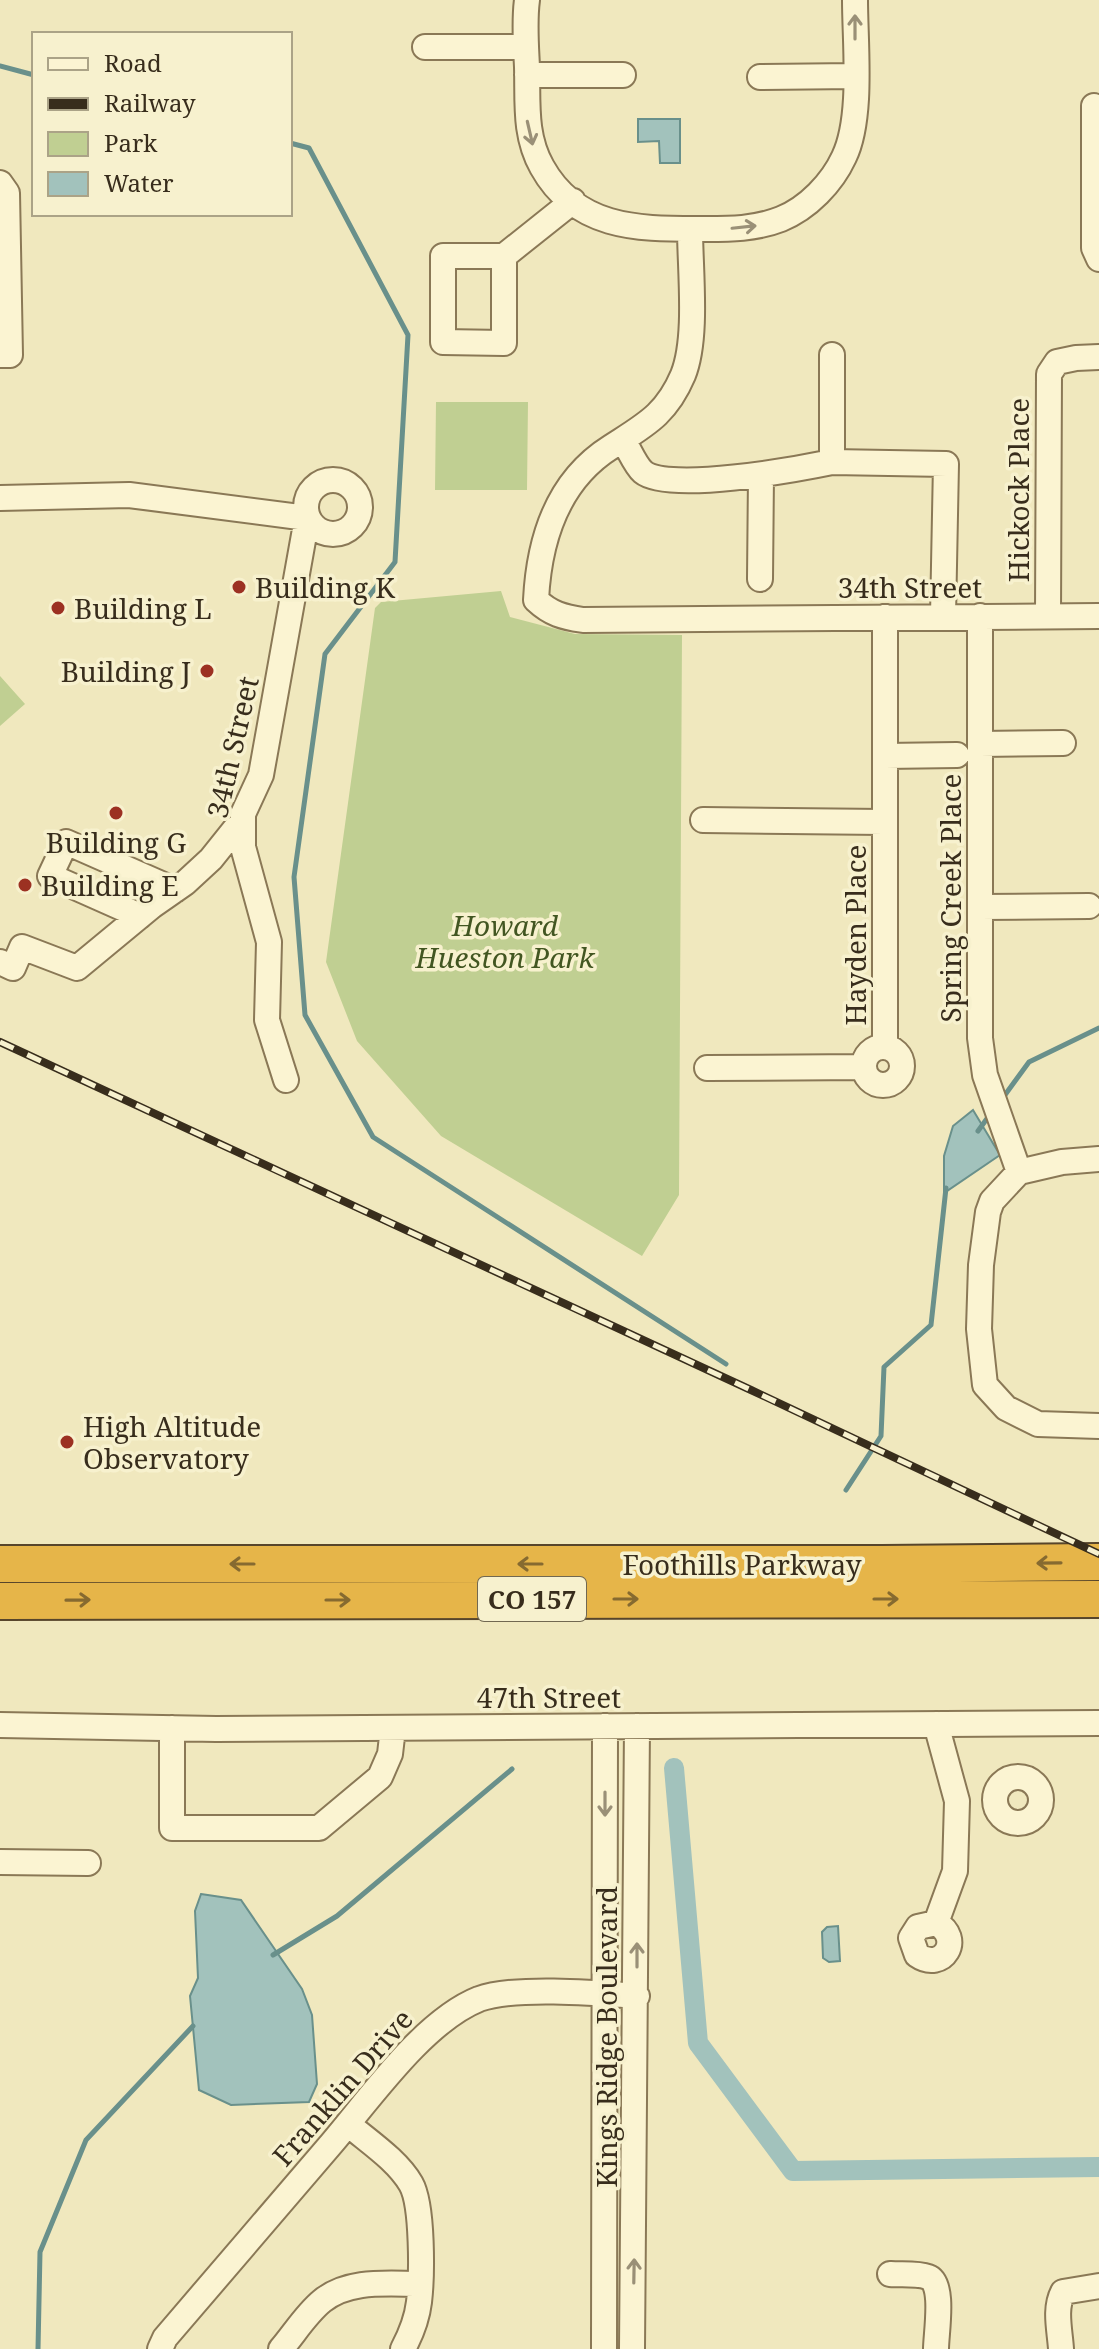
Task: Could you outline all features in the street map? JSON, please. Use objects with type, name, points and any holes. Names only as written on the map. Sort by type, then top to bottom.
[{"type":"highway","name":"Foothills Parkway","points":[[0,1564],[1099,1562]]},
{"type":"highway","name":"Foothills Parkway","points":[[0,1601],[1099,1599]]},
{"type":"street","points":[[527,0],[526,117],[532,144],[543,169],[559,190],[588,213],[622,226],[690,229],[748,229],[783,218],[813,198],[832,178],[846,154],[855,119],[855,0]]},
{"type":"street","points":[[425,47],[526,47]]},
{"type":"street","points":[[527,75],[623,75]]},
{"type":"street","points":[[760,77],[855,76]]},
{"type":"street","points":[[1094,106],[1094,248],[1099,259]]},
{"type":"street","points":[[0,183],[7,193],[10,355],[0,355]]},
{"type":"street","points":[[504,256],[573,201]]},
{"type":"street","points":[[690,229],[690,346],[684,373],[672,397],[655,418],[623,440],[644,472],[666,480],[761,475],[832,462],[946,464],[943,616]]},
{"type":"street","points":[[832,355],[832,462]]},
{"type":"street","name":"Hickock Place","points":[[1048,616],[1049,374],[1057,362],[1099,357]]},
{"type":"street","name":"34th Street","points":[[623,440],[585,468],[559,501],[546,530],[538,565],[536,600],[562,617],[583,620],[1099,616]]},
{"type":"street","points":[[760,579],[761,475]]},
{"type":"street","name":"34th Street","points":[[0,498],[129,495],[307,518],[261,775],[243,814],[243,847],[269,942],[267,1020],[286,1080]]},
{"type":"street","name":"Spring Creek Place","points":[[980,616],[980,1038],[985,1075],[1015,1162]]},
{"type":"street","name":"Hayden Place","points":[[885,617],[885,1047]]},
{"type":"street","points":[[980,744],[1063,743]]},
{"type":"street","points":[[885,756],[957,755]]},
{"type":"street","name":"Hayden Place","points":[[703,820],[884,822]]},
{"type":"street","points":[[0,962],[13,968],[22,947],[77,968],[175,890],[211,859],[235,829],[243,827]]},
{"type":"street","points":[[140,916],[50,876],[66,842],[175,890]]},
{"type":"street","points":[[980,907],[1089,906]]},
{"type":"street","name":"Hayden Place","points":[[885,1047],[895,1051],[901,1062],[897,1079],[886,1085],[874,1083],[864,1067],[864,1061],[871,1051],[885,1047]]},
{"type":"street","name":"Hayden Place","points":[[707,1068],[864,1067]]},
{"type":"street","points":[[1099,1159],[1015,1162],[988,1212],[981,1265],[979,1329],[985,1385],[1006,1408],[1038,1424],[1099,1426]]},
{"type":"street","name":"47th Street","points":[[0,1725],[393,1728],[1099,1723]]},
{"type":"street","points":[[936,1724],[957,1801],[955,1871],[936,1923]]},
{"type":"street","name":"Kings Ridge Boulevard","points":[[604,2349],[605,1726]]},
{"type":"street","name":"Kings Ridge Boulevard","points":[[632,2349],[637,1726]]},
{"type":"street","points":[[172,1728],[172,1828],[319,1828],[380,1777],[390,1754],[393,1728]]},
{"type":"street","points":[[0,1862],[88,1863]]},
{"type":"street","name":"Franklin Drive","points":[[160,2349],[165,2338],[348,2124],[426,2034],[447,2015],[481,1999],[508,1993],[637,1996]]},
{"type":"street","points":[[348,2124],[399,2168],[413,2187],[418,2209],[420,2284],[416,2320],[403,2349]]},
{"type":"street","points":[[890,2274],[930,2277],[936,2283],[939,2292],[936,2349]]},
{"type":"street","points":[[281,2349],[322,2301],[341,2290],[363,2285],[420,2284]]},
{"type":"street","points":[[1061,2349],[1058,2313],[1063,2292],[1099,2286]]},
{"type":"green space","points":[[436,402],[528,402],[527,490],[435,490]]},
{"type":"green space","name":"Howard Hueston Park","points":[[501,591],[510,617],[575,634],[682,635],[679,1195],[642,1256],[441,1136],[357,1041],[326,962],[375,608],[381,602]]},
{"type":"green space","points":[[0,676],[25,704],[0,726]]},
{"type":"water","points":[[638,119],[680,119],[680,163],[660,163],[659,141],[638,142]]},
{"type":"water","points":[[973,1110],[1000,1155],[944,1193],[944,1156],[953,1126]]},
{"type":"water","points":[[201,1894],[241,1900],[302,1989],[312,2015],[317,2084],[309,2102],[231,2105],[199,2090],[190,1996],[198,1978],[195,1911]]},
{"type":"water","points":[[838,1926],[840,1961],[829,1962],[823,1958],[822,1932],[827,1927]]},
{"type":"waterway","points":[[0,66],[32,74]]},
{"type":"waterway","points":[[292,144],[309,148],[408,335],[395,562],[325,654],[294,877],[305,1015],[373,1137],[726,1364]]},
{"type":"waterway","points":[[1002,1099],[1029,1062],[1099,1028]]},
{"type":"waterway","points":[[978,1131],[991,1113]]},
{"type":"waterway","points":[[846,1490],[881,1436],[884,1367],[931,1325],[946,1188]]},
{"type":"waterway","points":[[674,1768],[698,2043],[793,2171],[1099,2167]]},
{"type":"waterway","points":[[273,1955],[337,1916],[512,1769]]},
{"type":"waterway","points":[[38,2349],[40,2252],[86,2140],[193,2026]]},
{"type":"railway","points":[[0,1042],[1099,1554]]},
{"type":"place","name":"Building K","points":[[239,587]]},
{"type":"place","name":"Building L","points":[[58,608]]},
{"type":"place","name":"Building J","points":[[207,671]]},
{"type":"place","name":"Building G","points":[[116,813]]},
{"type":"place","name":"Building E","points":[[25,885]]},
{"type":"place","name":"High Altitude Observatory","points":[[67,1442]]}]
